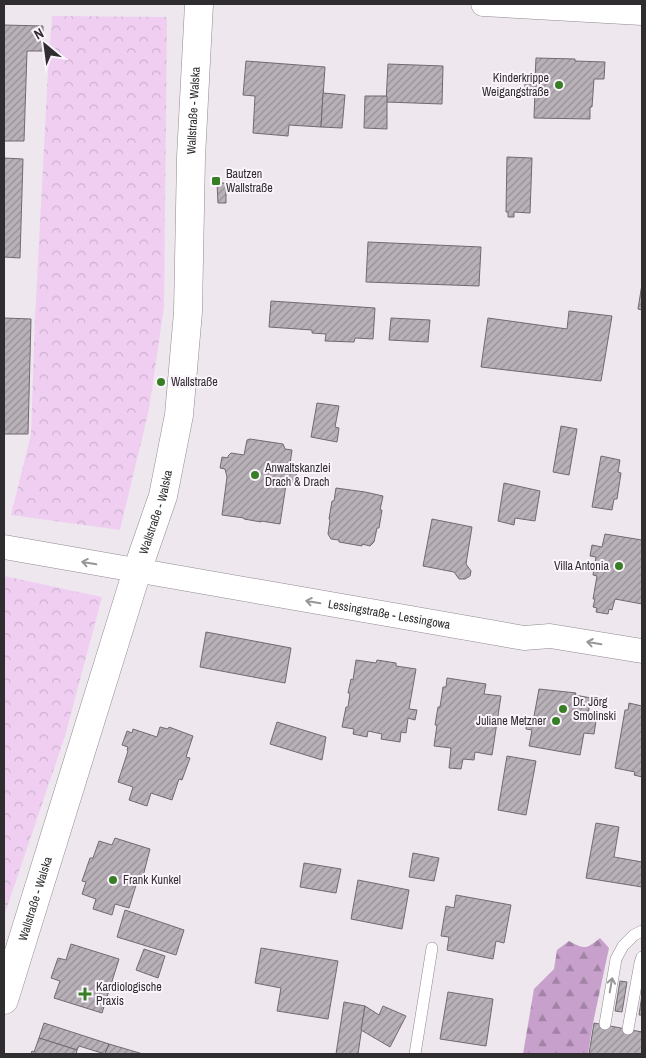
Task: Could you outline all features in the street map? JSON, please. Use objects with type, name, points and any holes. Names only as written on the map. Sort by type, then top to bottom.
[{"type":"street","name":"Wallstraße - Walska","points":[[4,1000],[137,571],[163,496],[179,415],[188,312],[191,157],[199,4]]},
{"type":"street","points":[[484,4],[642,13]]},
{"type":"street","name":"Lessingstraße - Lessingowa","points":[[4,547],[524,638],[550,636],[642,650]]},
{"type":"lane","points":[[604,1024],[616,959],[623,946],[642,930]]},
{"type":"lane","points":[[415,1054],[432,948]]},
{"type":"lane","points":[[628,1029],[642,957]]},
{"type":"green space","points":[[52,16],[167,17],[164,307],[149,409],[120,530],[11,515],[31,434],[35,318]]},
{"type":"green space","points":[[4,576],[102,597],[65,736],[4,916]]},
{"type":"green space","points":[[600,938],[609,948],[588,1054],[523,1054],[534,989],[554,969],[557,950],[569,941],[586,947]]},
{"type":"building","points":[[4,25],[43,26],[43,51],[27,51],[24,141],[4,141]]},
{"type":"building","name":"Kinderkrippe Weigangstraße","points":[[536,58],[605,62],[604,79],[594,79],[590,119],[534,118],[535,90],[525,90],[525,80],[535,80]]},
{"type":"building","points":[[246,61],[325,67],[321,127],[289,125],[288,136],[253,133],[255,96],[243,95]]},
{"type":"building","points":[[388,64],[443,66],[442,104],[386,102]]},
{"type":"building","points":[[323,93],[345,95],[342,128],[321,127]]},
{"type":"building","points":[[365,96],[387,96],[387,129],[364,128]]},
{"type":"building","points":[[507,157],[532,158],[530,213],[514,212],[514,217],[508,217],[508,212],[506,212]]},
{"type":"building","points":[[4,158],[23,159],[20,258],[4,257]]},
{"type":"building","points":[[217,183],[226,183],[226,203],[218,203]]},
{"type":"building","points":[[368,242],[481,247],[479,286],[366,282]]},
{"type":"building","points":[[642,284],[642,310],[638,309]]},
{"type":"building","points":[[271,301],[375,308],[373,339],[355,338],[354,342],[325,341],[326,334],[312,333],[312,330],[269,327]]},
{"type":"building","points":[[569,311],[612,316],[601,381],[481,367],[488,318],[567,329]]},
{"type":"building","points":[[4,318],[31,319],[28,434],[4,434]]},
{"type":"building","points":[[391,318],[430,320],[428,342],[389,340]]},
{"type":"building","points":[[317,403],[339,406],[335,427],[339,428],[337,442],[311,437]]},
{"type":"building","points":[[561,426],[577,429],[569,475],[553,472]]},
{"type":"building","points":[[247,440],[283,444],[285,449],[292,450],[290,464],[297,470],[295,482],[286,485],[280,524],[222,515],[227,477],[225,469],[220,468],[222,457],[228,458],[231,453],[244,455]]},
{"type":"building","points":[[601,456],[620,460],[618,472],[621,473],[617,499],[614,499],[612,510],[592,507]]},
{"type":"building","points":[[504,483],[540,491],[535,521],[515,518],[514,525],[498,521]]},
{"type":"building","points":[[336,488],[383,496],[379,528],[377,528],[374,542],[370,546],[339,542],[339,540],[331,539],[328,534],[332,501],[334,501]]},
{"type":"building","points":[[432,519],[472,527],[466,564],[471,571],[470,576],[465,579],[459,579],[454,572],[423,566]]},
{"type":"building","name":"Villa Antonia","points":[[605,534],[642,540],[642,604],[615,599],[612,610],[609,609],[608,614],[596,612],[597,608],[593,607],[597,576],[593,575],[596,557],[590,556],[592,545],[602,547]]},
{"type":"building","points":[[206,632],[291,648],[285,683],[200,667]]},
{"type":"building","points":[[356,660],[376,663],[377,660],[396,663],[396,666],[416,669],[409,709],[417,710],[415,720],[408,718],[406,733],[401,732],[400,742],[381,739],[382,734],[368,731],[367,737],[353,734],[354,729],[342,727],[346,707],[348,707],[350,693],[348,693],[351,679],[353,680]]},
{"type":"building","points":[[447,678],[486,684],[484,694],[501,696],[492,755],[475,752],[474,760],[463,759],[461,769],[449,768],[451,748],[434,746],[438,707],[440,707],[443,687],[446,687]]},
{"type":"building","points":[[539,689],[576,693],[575,695],[591,698],[587,719],[596,721],[594,734],[584,733],[580,755],[529,746],[532,730],[526,729],[527,721],[533,722]]},
{"type":"building","points":[[629,703],[642,706],[642,777],[634,775],[635,772],[615,768],[625,710],[628,710]]},
{"type":"building","points":[[277,722],[326,737],[322,760],[270,744]]},
{"type":"building","points":[[160,727],[168,729],[169,727],[193,736],[186,757],[190,758],[182,780],[179,779],[172,800],[151,793],[147,806],[129,800],[133,787],[118,782],[128,751],[128,747],[122,745],[127,731],[132,733],[133,729],[157,737]]},
{"type":"building","points":[[507,756],[536,761],[526,815],[498,810]]},
{"type":"building","points":[[596,823],[619,827],[614,857],[642,862],[642,887],[586,878]]},
{"type":"building","points":[[115,838],[150,849],[141,884],[137,882],[129,908],[115,904],[112,915],[93,909],[96,899],[82,894],[86,882],[82,881],[90,858],[93,858],[99,841],[112,845]]},
{"type":"building","points":[[413,853],[439,858],[434,881],[409,877]]},
{"type":"building","points":[[304,863],[341,869],[336,893],[300,887]]},
{"type":"building","points":[[358,880],[409,890],[402,929],[351,919]]},
{"type":"building","points":[[456,895],[511,905],[504,943],[496,941],[493,959],[447,950],[449,937],[441,936],[446,906],[454,908]]},
{"type":"building","points":[[125,910],[184,930],[176,955],[117,937]]},
{"type":"building","points":[[71,944],[119,959],[102,1013],[54,998],[60,981],[51,978],[58,958],[66,960]]},
{"type":"building","points":[[261,948],[338,961],[328,1019],[277,1011],[281,988],[255,983]]},
{"type":"building","points":[[144,949],[165,956],[158,978],[136,970]]},
{"type":"building","points":[[620,981],[627,982],[622,1012],[615,1011]]},
{"type":"building","points":[[448,992],[493,999],[486,1046],[440,1039]]},
{"type":"building","points":[[642,995],[642,1015],[639,1015]]},
{"type":"building","points":[[344,1002],[365,1006],[358,1054],[336,1054]]},
{"type":"building","points":[[365,1006],[379,1015],[383,1006],[406,1016],[390,1047],[361,1030]]},
{"type":"building","points":[[44,1023],[109,1044],[105,1054],[79,1046],[77,1050],[39,1038]]},
{"type":"building","points":[[594,1023],[642,1032],[642,1054],[589,1054]]},
{"type":"building","points":[[39,1038],[77,1050],[76,1054],[31,1054],[32,1051],[34,1052]]},
{"type":"building","points":[[109,1044],[143,1054],[105,1054]]},
{"type":"place","name":"Kinderkrippe Weigangstraße","points":[[559,85]]},
{"type":"place","name":"Bautzen Wallstraße","points":[[216,181]]},
{"type":"place","name":"Wallstraße","points":[[161,382]]},
{"type":"place","name":"Anwaltskanzlei Drach & Drach","points":[[255,475]]},
{"type":"place","name":"Villa Antonia","points":[[619,566]]},
{"type":"place","name":"Dr. Jörg Smolinski","points":[[563,709]]},
{"type":"place","name":"Juliane Metzner","points":[[556,721]]},
{"type":"place","name":"Frank Kunkel","points":[[113,880]]},
{"type":"place","name":"Kardiologische Praxis","points":[[85,994]]}]
